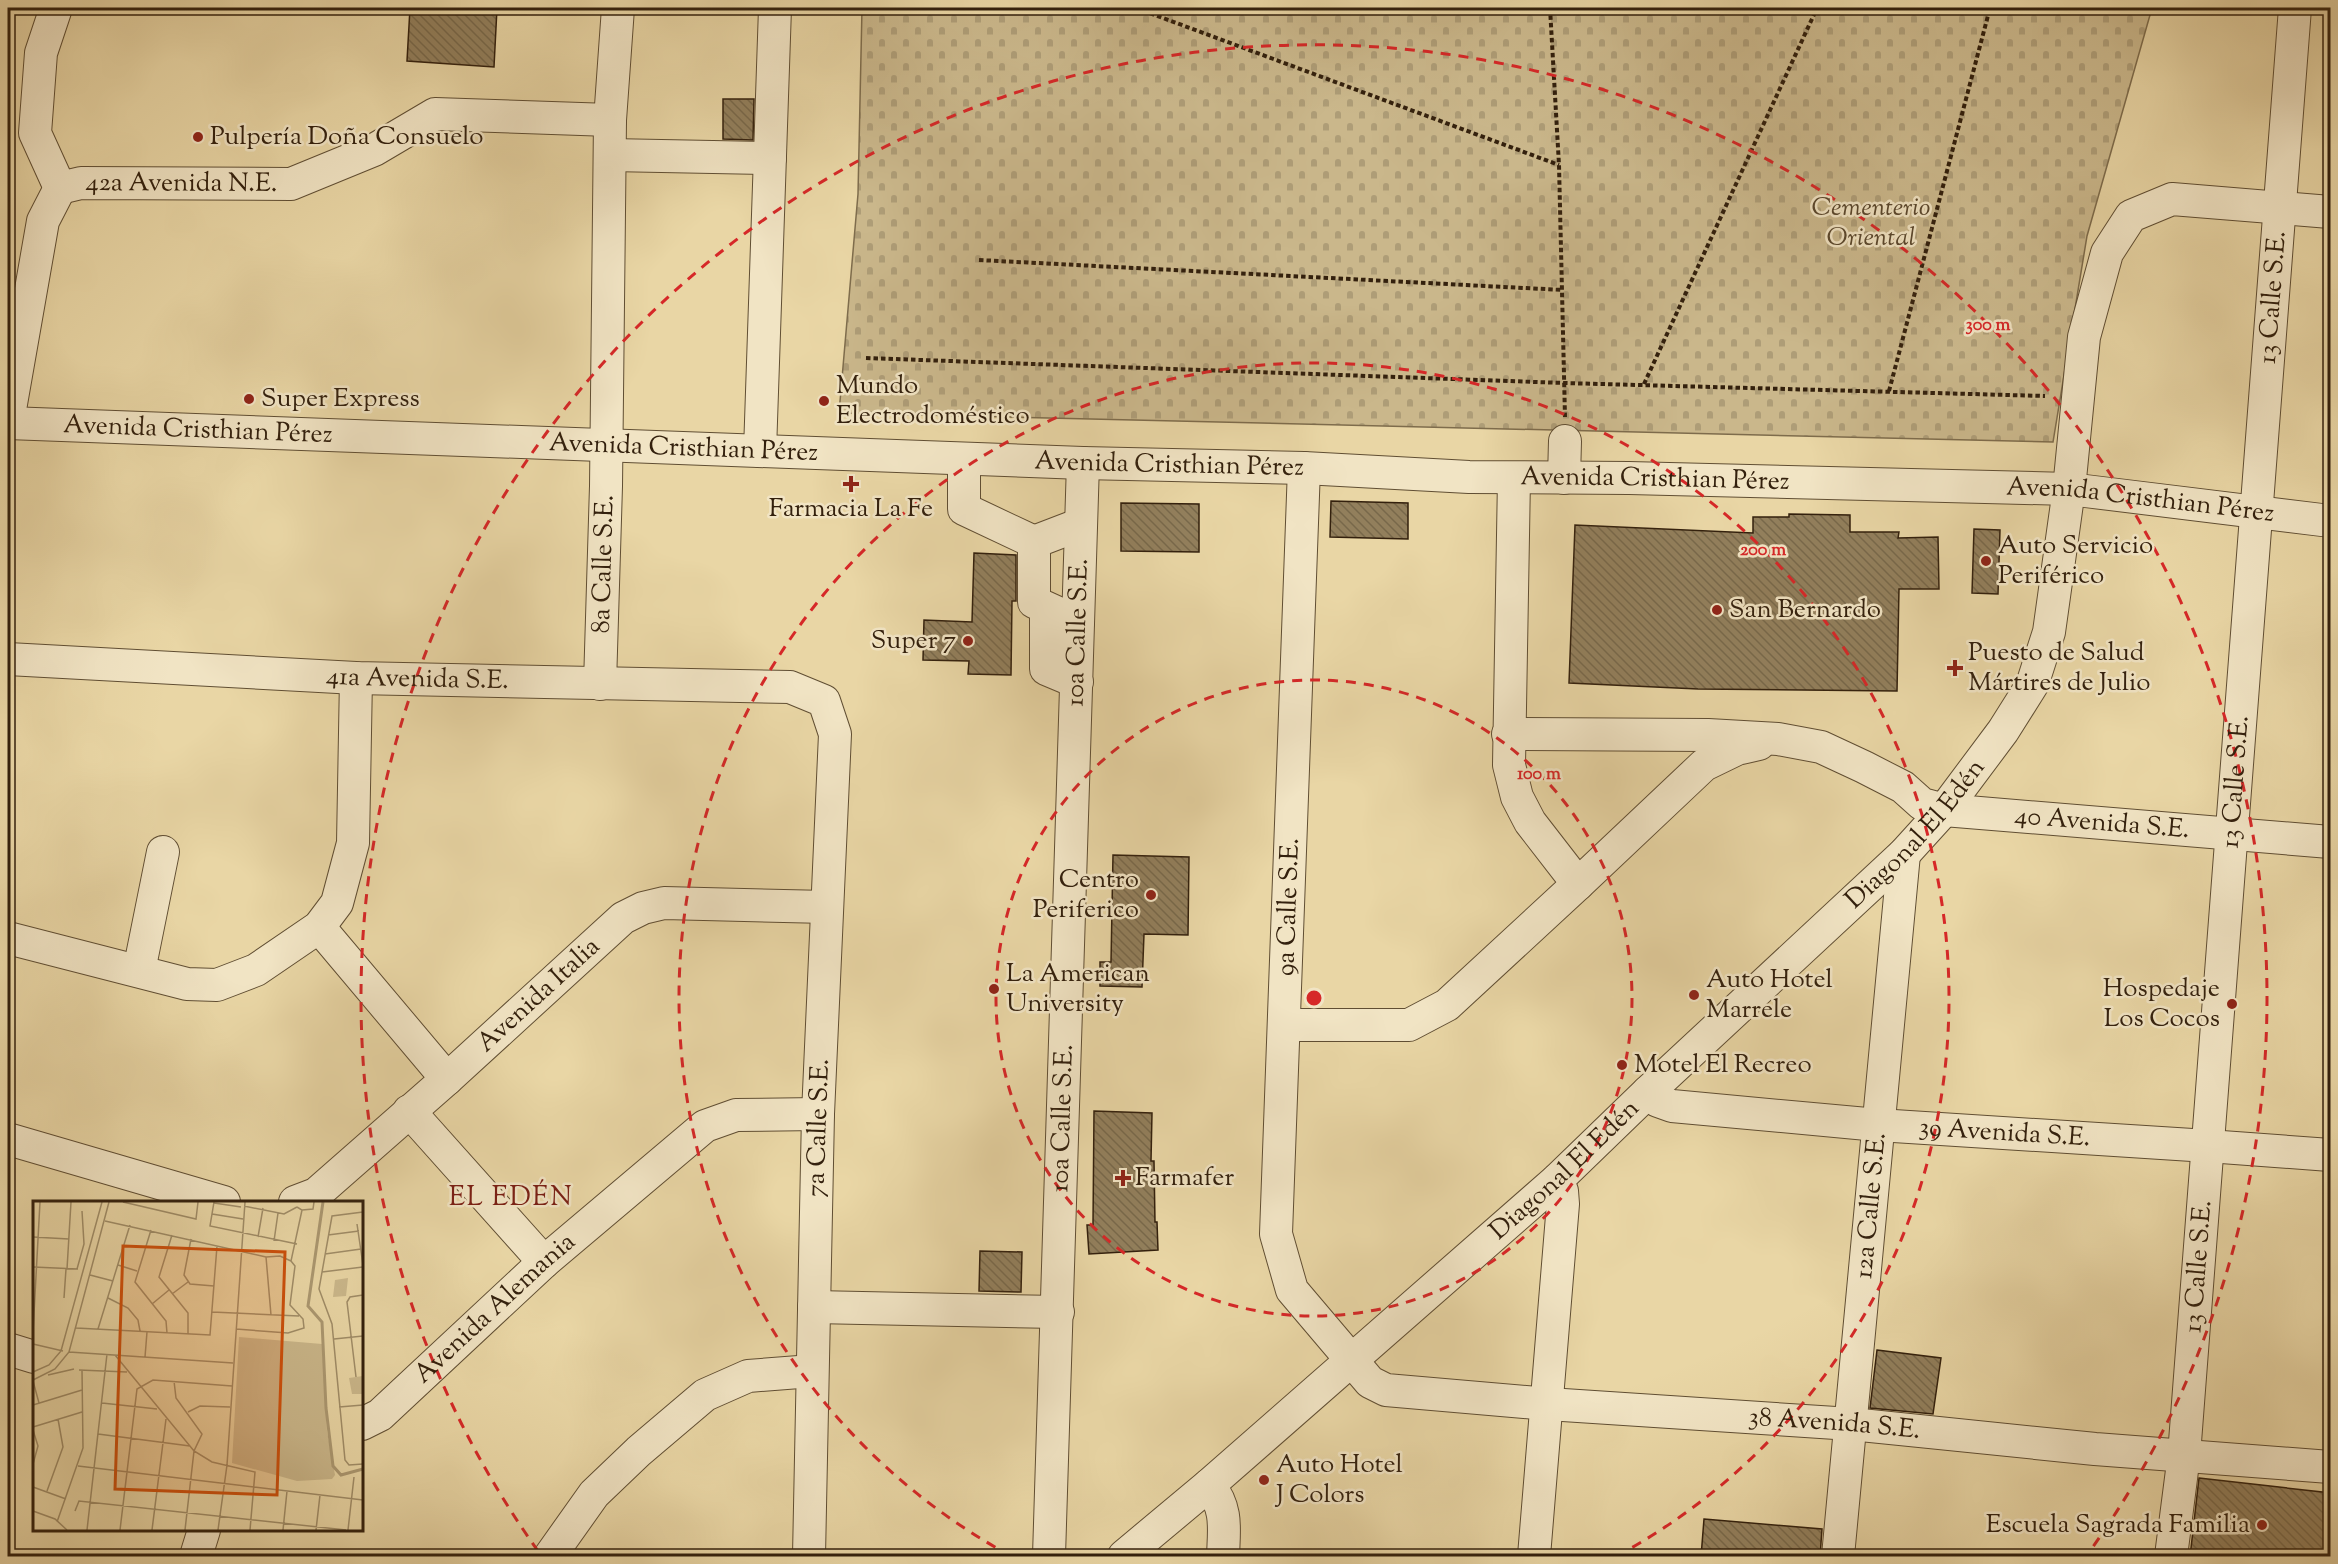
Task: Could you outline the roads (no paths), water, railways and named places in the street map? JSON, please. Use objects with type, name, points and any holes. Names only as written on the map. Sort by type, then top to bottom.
[{"type":"street","points":[[8,422],[43,221],[60,188],[35,133],[41,53],[56,8]]},
{"type":"street","name":"8a Calle S.E.","points":[[600,684],[607,445],[610,120],[618,8]]},
{"type":"street","points":[[760,452],[775,8]]},
{"type":"street","name":"13 Calle S.E.","points":[[2171,1557],[2184,1455],[2295,8]]},
{"type":"street","name":"42a Avenida N.E.","points":[[60,188],[81,183],[291,184],[374,150],[435,114],[610,120]]},
{"type":"street","points":[[610,155],[770,158]]},
{"type":"street","name":"Diagonal El Edén","points":[[1124,1557],[1557,1180],[1648,1092],[1904,854],[1944,810],[2003,731],[2032,685],[2049,632],[2069,489],[2084,337],[2107,253],[2131,216],[2172,199],[2280,206],[2331,212]]},
{"type":"street","name":"Avenida Cristhian Pérez","points":[[8,422],[760,452],[1304,468],[1514,478],[2069,489],[2331,521]]},
{"type":"street","points":[[1564,478],[1565,441]]},
{"type":"street","points":[[964,459],[964,509],[1034,542],[1081,524]]},
{"type":"street","name":"10a Calle S.E.","points":[[1049,1557],[1083,463]]},
{"type":"street","name":"9a Calle S.E.","points":[[1304,468],[1276,1234],[1292,1290],[1350,1360]]},
{"type":"street","points":[[1514,478],[1509,765],[1517,797],[1530,822],[1578,884]]},
{"type":"street","points":[[1034,542],[1034,602],[1078,622]]},
{"type":"street","points":[[1046,608],[1046,669],[1077,682]]},
{"type":"street","name":"41a Avenida S.E.","points":[[8,659],[356,678],[790,687],[824,702]]},
{"type":"street","points":[[8,938],[187,984],[217,985],[256,970],[319,927],[337,903],[353,843],[356,678]]},
{"type":"street","name":"7a Calle S.E.","points":[[809,1557],[818,1114],[835,734],[824,702]]},
{"type":"street","name":"40 Avenida S.E.","points":[[1508,734],[1708,735],[1778,739],[1821,747],[1903,787],[1922,804],[1944,810],[2331,842]]},
{"type":"street","points":[[1284,1024],[1409,1025],[1447,1005],[1704,765],[1737,749],[1778,739]]},
{"type":"street","points":[[139,971],[163,852]]},
{"type":"street","name":"12a Calle S.E.","points":[[1838,1557],[1904,854]]},
{"type":"street","name":"Avenida Italia","points":[[300,1201],[316,1194],[447,1079],[623,918],[664,903],[827,907]]},
{"type":"street","points":[[319,927],[447,1079]]},
{"type":"street","name":"39 Avenida S.E.","points":[[1648,1092],[1658,1101],[1672,1106],[1878,1125],[2331,1155]]},
{"type":"street","points":[[409,1111],[544,1262]]},
{"type":"street","name":"Avenida Alemania","points":[[363,1424],[380,1415],[544,1262],[705,1126],[736,1115],[818,1114]]},
{"type":"street","points":[[8,1139],[217,1201]]},
{"type":"street","points":[[1534,1557],[1563,1204],[1562,1191],[1557,1180]]},
{"type":"street","points":[[814,1307],[1058,1312]]},
{"type":"street","points":[[8,1349],[33,1358]]},
{"type":"street","name":"38 Avenida S.E.","points":[[1350,1360],[1370,1382],[1386,1390],[1548,1404],[1851,1424],[2217,1460],[2331,1467]]},
{"type":"street","points":[[550,1557],[594,1494],[639,1450],[705,1395],[748,1376],[812,1371]]},
{"type":"street","points":[[1209,1485],[1219,1498],[1224,1517],[1223,1557]]},
{"type":"street","points":[[196,1557],[204,1531]]},
{"type":"place","name":"Pulpería Doña Consuelo","points":[[198,137]]},
{"type":"place","name":"Super Express","points":[[249,399]]},
{"type":"place","name":"Mundo Electrodoméstico","points":[[824,401]]},
{"type":"place","name":"Farmacia La Fe","points":[[851,484]]},
{"type":"place","name":"Auto Servicio Periférico","points":[[1986,561]]},
{"type":"place","name":"San Bernardo","points":[[1717,610]]},
{"type":"place","name":"Super 7","points":[[968,641]]},
{"type":"place","name":"Puesto de Salud Mártires de Julio","points":[[1955,668]]},
{"type":"place","name":"Centro Periferico","points":[[1151,895]]},
{"type":"place","name":"La American University","points":[[994,989]]},
{"type":"place","name":"Auto Hotel Marrele","points":[[1694,995]]},
{"type":"place","name":"Hospedaje Los Cocos","points":[[2232,1004]]},
{"type":"place","name":"Motel El Recreo","points":[[1622,1065]]},
{"type":"place","name":"Farmafer","points":[[1123,1178]]},
{"type":"place","name":"Auto Hotel J Colors","points":[[1264,1480]]},
{"type":"place","name":"Escuela Sagrada Familia","points":[[2262,1525]]},
{"type":"district","name":"EL EDÉN","points":[[511,1198]]},
{"type":"park label","name":"Cementerio Oriental","points":[[1871,223]]}]
